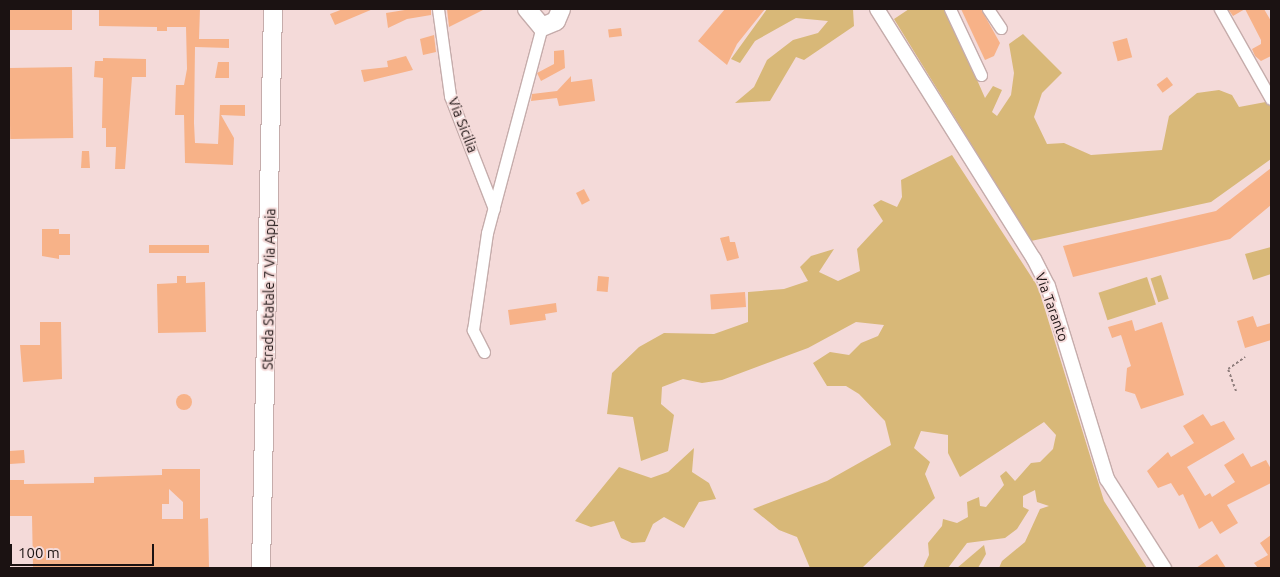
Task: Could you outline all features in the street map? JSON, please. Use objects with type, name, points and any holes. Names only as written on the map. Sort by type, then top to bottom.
[{"type":"main road","name":"Strada Statale 7 Via Appia","points":[[262,568],[273,9]]},
{"type":"main road","points":[[527,9],[542,27],[556,21],[561,9]]},
{"type":"street","name":"Via Sicilia","points":[[438,9],[450,96],[494,209]]},
{"type":"street","points":[[950,9],[981,75]]},
{"type":"street","points":[[988,9],[1001,28]]},
{"type":"street","points":[[1220,9],[1271,99]]},
{"type":"street","name":"Via Taranto","points":[[880,10],[1029,250],[1048,286],[1107,479],[1164,568]]},
{"type":"street","points":[[484,352],[474,330],[487,233],[542,27]]},
{"type":"path","points":[[1236,391],[1228,369],[1245,357]]},
{"type":"shaded area","points":[[767,9],[853,9],[854,26],[804,60],[796,57],[770,101],[735,103],[754,87],[767,60],[793,40],[818,33],[828,21],[796,18],[755,41],[740,63],[731,59]]},
{"type":"shaded area","points":[[909,9],[946,9],[985,98],[993,86],[1002,90],[992,112],[997,116],[1011,95],[1014,73],[1009,44],[1023,34],[1062,73],[1042,93],[1034,117],[1047,144],[1064,143],[1091,155],[1162,150],[1169,116],[1197,93],[1219,90],[1232,95],[1239,107],[1271,101],[1271,159],[1211,202],[1031,241],[894,19]]},
{"type":"shaded area","points":[[952,155],[1038,287],[1104,501],[1147,568],[999,568],[1002,561],[1025,542],[1040,509],[1049,506],[1037,502],[1035,490],[1023,496],[1023,507],[1029,510],[1017,529],[1005,538],[967,543],[948,568],[923,568],[929,555],[928,543],[942,526],[943,519],[957,523],[968,517],[967,502],[979,497],[980,506],[986,507],[1004,485],[1000,476],[1006,471],[1015,481],[1031,463],[1040,462],[1053,449],[1056,435],[1044,422],[960,477],[948,453],[948,435],[921,431],[914,448],[930,462],[925,474],[935,498],[862,568],[810,568],[797,537],[779,530],[753,509],[827,481],[891,445],[885,421],[859,394],[846,386],[827,386],[813,363],[830,352],[849,355],[861,343],[878,336],[884,325],[856,322],[808,348],[722,380],[702,383],[683,379],[662,387],[661,404],[674,415],[668,451],[641,461],[633,417],[607,414],[612,373],[639,347],[664,333],[714,334],[748,322],[748,292],[784,289],[808,281],[800,267],[811,256],[834,249],[819,272],[838,281],[860,271],[857,249],[883,221],[873,205],[881,200],[897,207],[902,197],[901,180]]},
{"type":"shaded area","points":[[1271,247],[1271,274],[1253,280],[1245,254]]},
{"type":"shaded area","points":[[1161,275],[1169,299],[1158,302],[1151,278]]},
{"type":"shaded area","points":[[1147,277],[1156,305],[1107,320],[1098,293]]},
{"type":"shaded area","points":[[694,448],[692,472],[709,483],[716,499],[699,502],[684,528],[664,517],[653,524],[645,542],[632,543],[621,538],[614,521],[591,527],[575,521],[619,467],[651,478],[668,472]]},
{"type":"shaded area","points":[[984,545],[986,554],[978,568],[957,568]]},
{"type":"building","points":[[9,9],[72,9],[72,30],[9,30]]},
{"type":"building","points":[[99,9],[200,9],[199,39],[229,39],[229,48],[195,47],[194,123],[195,143],[218,144],[220,105],[245,105],[245,116],[221,115],[234,138],[233,165],[185,163],[184,115],[175,115],[176,85],[184,85],[187,69],[186,27],[167,27],[167,31],[157,31],[157,27],[99,26]]},
{"type":"building","points":[[343,9],[373,9],[335,25],[330,14]]},
{"type":"building","points":[[411,9],[431,9],[431,15],[407,19],[388,28],[386,13]]},
{"type":"building","points":[[447,9],[485,9],[449,27]]},
{"type":"building","points":[[725,9],[765,9],[737,44],[727,65],[698,41]]},
{"type":"building","points":[[961,9],[981,9],[1000,43],[994,56],[985,60]]},
{"type":"building","points":[[1228,9],[1245,9],[1233,16]]},
{"type":"building","points":[[1245,9],[1264,9],[1271,21],[1271,56],[1261,61],[1255,56],[1252,49],[1261,44],[1261,40]]},
{"type":"building","points":[[621,28],[622,36],[609,38],[608,30]]},
{"type":"building","points":[[434,35],[436,52],[423,55],[420,39]]},
{"type":"building","points":[[1127,38],[1132,57],[1118,61],[1113,42]]},
{"type":"building","points":[[564,50],[565,68],[541,81],[537,73],[554,64],[554,51]]},
{"type":"building","points":[[406,56],[413,70],[364,82],[361,70],[388,67],[387,61]]},
{"type":"building","points":[[103,58],[146,59],[146,77],[132,77],[125,169],[115,169],[116,147],[106,147],[106,128],[102,128],[103,78],[94,77],[95,61],[103,61]]},
{"type":"building","points":[[218,62],[229,62],[229,78],[215,78]]},
{"type":"building","points":[[72,67],[73,138],[10,139],[9,68]]},
{"type":"building","points":[[571,76],[571,82],[592,79],[595,101],[559,106],[557,98],[531,101],[532,94],[557,91]]},
{"type":"building","points":[[1167,77],[1173,85],[1163,93],[1157,85]]},
{"type":"building","points":[[82,151],[89,151],[90,168],[81,168]]},
{"type":"building","points":[[1271,168],[1271,205],[1230,239],[1073,277],[1063,246],[1216,211]]},
{"type":"building","points":[[584,189],[590,201],[582,205],[576,193]]},
{"type":"building","points":[[42,229],[59,229],[59,234],[70,234],[70,255],[59,255],[59,259],[42,256]]},
{"type":"building","points":[[729,236],[730,242],[735,242],[739,258],[727,261],[720,238]]},
{"type":"building","points":[[149,245],[209,245],[209,253],[149,253]]},
{"type":"building","points":[[177,276],[186,276],[186,283],[205,282],[206,332],[158,333],[157,284],[177,283]]},
{"type":"building","points":[[598,276],[609,277],[608,292],[597,291]]},
{"type":"building","points":[[745,292],[746,307],[711,309],[710,294]]},
{"type":"building","points":[[556,303],[557,312],[545,314],[546,320],[510,325],[508,310]]},
{"type":"building","points":[[1253,316],[1257,327],[1271,323],[1271,340],[1245,348],[1237,321]]},
{"type":"building","points":[[1132,320],[1135,331],[1162,322],[1184,395],[1141,409],[1135,394],[1125,391],[1127,368],[1131,366],[1121,335],[1112,338],[1108,327]]},
{"type":"building","points":[[40,322],[61,322],[62,379],[23,382],[20,345],[40,345]]},
{"type":"building","points":[[184,394],[190,396],[192,402],[190,408],[184,410],[178,408],[176,402],[178,396]]},
{"type":"building","points":[[1203,414],[1211,426],[1224,421],[1235,439],[1187,467],[1205,496],[1210,493],[1212,497],[1235,482],[1224,465],[1243,453],[1251,467],[1266,460],[1271,469],[1271,483],[1227,505],[1238,523],[1220,534],[1212,521],[1199,529],[1183,494],[1179,496],[1171,483],[1158,488],[1147,471],[1168,452],[1171,457],[1194,443],[1183,426]]},
{"type":"building","points":[[24,450],[25,463],[10,464],[9,451]]},
{"type":"building","points":[[162,469],[200,469],[200,519],[208,518],[209,568],[33,568],[32,516],[9,516],[9,480],[24,480],[24,484],[94,483],[94,477],[162,475]],"holes":[[[169,489],[183,502],[183,519],[162,519],[162,504],[169,504]]]},
{"type":"building","points":[[1271,535],[1271,568],[1258,568],[1254,563],[1268,555],[1260,543]]},
{"type":"building","points":[[1217,554],[1226,568],[1196,568]]}]
